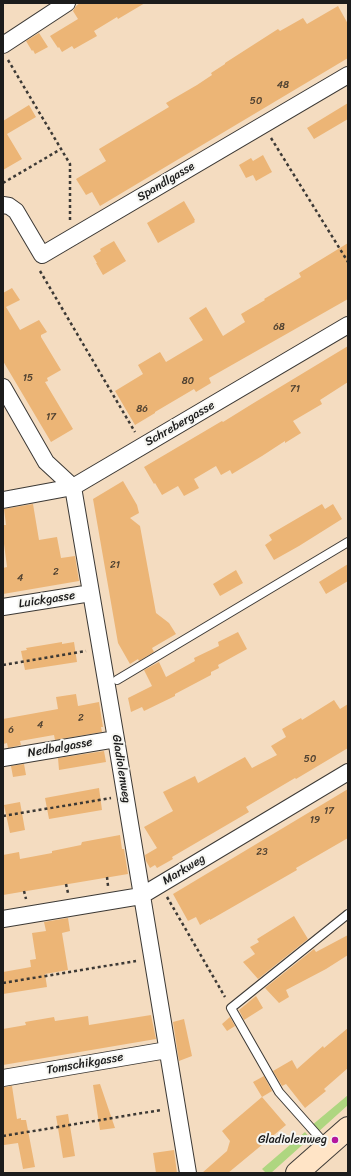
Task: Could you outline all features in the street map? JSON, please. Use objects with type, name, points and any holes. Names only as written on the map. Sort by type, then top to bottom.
[{"type":"street","points":[[5,51],[67,3]]},
{"type":"street","name":"Spandlgasse","points":[[42,255],[348,75]]},
{"type":"street","points":[[3,205],[9,206],[16,211],[42,255]]},
{"type":"street","name":"Schrebergasse","points":[[3,500],[72,487],[348,325]]},
{"type":"street","points":[[3,387],[46,462],[72,487]]},
{"type":"street","name":"Gladiolenweg","points":[[72,487],[101,649],[188,1173]]},
{"type":"street","name":"Luickgasse","points":[[3,607],[91,592]]},
{"type":"street","name":"Nedbalgasse","points":[[3,758],[116,739]]},
{"type":"street","name":"Markweg","points":[[3,919],[141,896],[348,772]]},
{"type":"street","name":"Tomschikgasse","points":[[3,1078],[167,1050]]},
{"type":"street","points":[[297,1173],[348,1128]]},
{"type":"lane","points":[[117,680],[348,542]]},
{"type":"lane","points":[[327,1147],[279,1092],[231,1008],[348,914]]},
{"type":"path","points":[[5,51],[70,164],[70,238]]},
{"type":"path","points":[[263,124],[348,262]]},
{"type":"path","points":[[3,183],[60,149]]},
{"type":"path","points":[[42,255],[38,268],[136,433]]},
{"type":"path","points":[[3,665],[101,649]]},
{"type":"path","points":[[3,816],[125,795]]},
{"type":"path","points":[[160,884],[231,1008]]},
{"type":"path","points":[[3,983],[152,959]]},
{"type":"path","points":[[3,1136],[177,1107]]},
{"type":"green space","points":[[348,1095],[348,1105],[317,1133],[311,1126]]},
{"type":"green space","points":[[305,1132],[310,1138],[271,1173],[266,1173],[262,1169]]},
{"type":"building","points":[[80,3],[145,3],[118,19],[117,17],[94,31],[97,36],[74,49],[72,46],[62,52],[50,36],[78,19],[73,11]]},
{"type":"building","points":[[338,6],[348,24],[348,58],[100,206],[92,192],[86,195],[76,179],[106,161],[99,149],[169,107],[166,103],[197,85],[212,75],[211,73],[225,63],[278,29],[280,31],[303,18],[307,24]]},
{"type":"building","points":[[39,33],[48,47],[35,54],[26,41]]},
{"type":"building","points":[[348,103],[348,119],[314,139],[307,128]]},
{"type":"building","points":[[29,105],[36,117],[7,134],[22,159],[3,170],[3,121]]},
{"type":"building","points":[[263,155],[272,172],[256,181],[253,175],[246,178],[239,165],[251,158],[253,161]]},
{"type":"building","points":[[184,201],[195,222],[158,243],[147,223]]},
{"type":"building","points":[[114,241],[126,261],[103,275],[93,256],[101,251],[100,249]]},
{"type":"building","points":[[348,243],[348,299],[209,378],[211,383],[196,392],[194,389],[135,425],[115,391],[143,374],[138,365],[160,352],[166,362],[203,340],[189,318],[206,307],[223,336],[245,322],[241,314],[301,277],[299,273]]},
{"type":"building","points":[[12,288],[20,300],[6,307],[20,330],[39,320],[47,332],[41,335],[41,337],[61,370],[47,378],[48,381],[45,382],[73,429],[51,442],[3,361],[3,293]]},
{"type":"building","points":[[348,346],[348,382],[320,400],[322,404],[293,421],[301,433],[285,443],[285,441],[232,474],[230,470],[221,475],[216,466],[194,479],[199,488],[184,496],[178,486],[162,495],[144,467],[222,421],[223,422]]},
{"type":"building","points":[[123,481],[137,505],[139,513],[130,518],[140,526],[156,613],[169,623],[176,634],[152,648],[154,652],[139,661],[138,659],[130,664],[118,643],[93,499]]},
{"type":"building","points":[[33,504],[39,540],[57,537],[61,558],[75,556],[79,581],[3,594],[3,568],[7,567],[3,536],[3,525],[6,525],[4,509]]},
{"type":"building","points":[[322,504],[325,509],[333,504],[342,519],[274,560],[265,545],[272,540],[269,535]]},
{"type":"building","points":[[348,564],[348,581],[326,594],[319,582]]},
{"type":"building","points":[[236,570],[243,583],[220,596],[213,584]]},
{"type":"building","points":[[238,632],[247,649],[218,665],[219,668],[211,672],[211,675],[175,694],[175,696],[144,711],[142,707],[131,712],[128,698],[152,686],[144,670],[159,662],[166,677],[195,661],[194,658],[219,646],[218,642]]},
{"type":"building","points":[[62,642],[62,644],[74,642],[77,662],[25,670],[21,651],[27,650],[26,648]]},
{"type":"building","points":[[76,694],[78,706],[99,702],[103,727],[101,727],[102,732],[55,740],[54,735],[20,741],[21,745],[8,748],[7,743],[3,744],[3,719],[58,709],[56,697]]},
{"type":"building","points":[[334,700],[340,709],[348,704],[348,748],[246,807],[249,812],[172,857],[173,859],[157,868],[155,865],[150,868],[146,861],[145,855],[157,848],[144,827],[173,811],[163,792],[195,776],[198,783],[245,757],[252,768],[277,755],[271,746],[286,737],[282,729],[301,718],[302,720]]},
{"type":"building","points":[[104,751],[106,762],[59,770],[58,758]]},
{"type":"building","points":[[24,764],[26,775],[13,777],[11,766]]},
{"type":"building","points":[[99,788],[102,810],[49,819],[45,798]]},
{"type":"building","points":[[348,789],[348,838],[296,868],[297,870],[210,920],[200,925],[196,917],[188,921],[173,894]]},
{"type":"building","points":[[20,802],[25,830],[10,833],[4,805]]},
{"type":"building","points":[[120,835],[128,874],[3,895],[3,855],[19,852],[20,859],[52,853],[52,851],[81,845],[82,842]]},
{"type":"building","points":[[294,916],[308,939],[258,979],[243,962],[255,954],[250,947],[259,942],[257,939]]},
{"type":"building","points":[[68,918],[70,931],[62,933],[68,970],[45,974],[47,987],[3,994],[3,972],[31,967],[30,960],[36,959],[32,933],[46,931],[44,922]]},
{"type":"building","points":[[348,935],[348,955],[326,969],[286,990],[289,997],[279,1003],[265,988],[314,949],[316,952]]},
{"type":"building","points":[[256,996],[263,1008],[244,1020],[239,1010]]},
{"type":"building","points":[[151,1015],[156,1039],[3,1065],[3,1029],[26,1025],[25,1022],[54,1017],[55,1021],[88,1016],[89,1025]]},
{"type":"building","points":[[230,1017],[235,1026],[227,1031],[222,1024]]},
{"type":"building","points":[[184,1019],[192,1056],[179,1061],[173,1022]]},
{"type":"building","points":[[348,1028],[348,1068],[324,1089],[326,1091],[305,1108],[286,1084],[282,1086],[273,1071],[292,1060],[297,1069],[323,1046],[324,1048]]},
{"type":"building","points":[[264,1076],[272,1091],[262,1097],[253,1082]]},
{"type":"building","points":[[100,1084],[115,1128],[100,1130],[93,1085]]},
{"type":"building","points":[[12,1086],[17,1119],[21,1118],[21,1120],[26,1120],[35,1167],[23,1169],[18,1143],[4,1145],[3,1087]]},
{"type":"building","points":[[262,1097],[286,1125],[228,1173],[202,1173],[227,1151],[230,1141],[222,1131]]},
{"type":"building","points":[[68,1114],[75,1156],[63,1158],[56,1116]]},
{"type":"building","points":[[174,1150],[177,1173],[156,1173],[153,1153]]},
{"type":"place","name":"Gladiolenweg","points":[[335,1140]]}]
